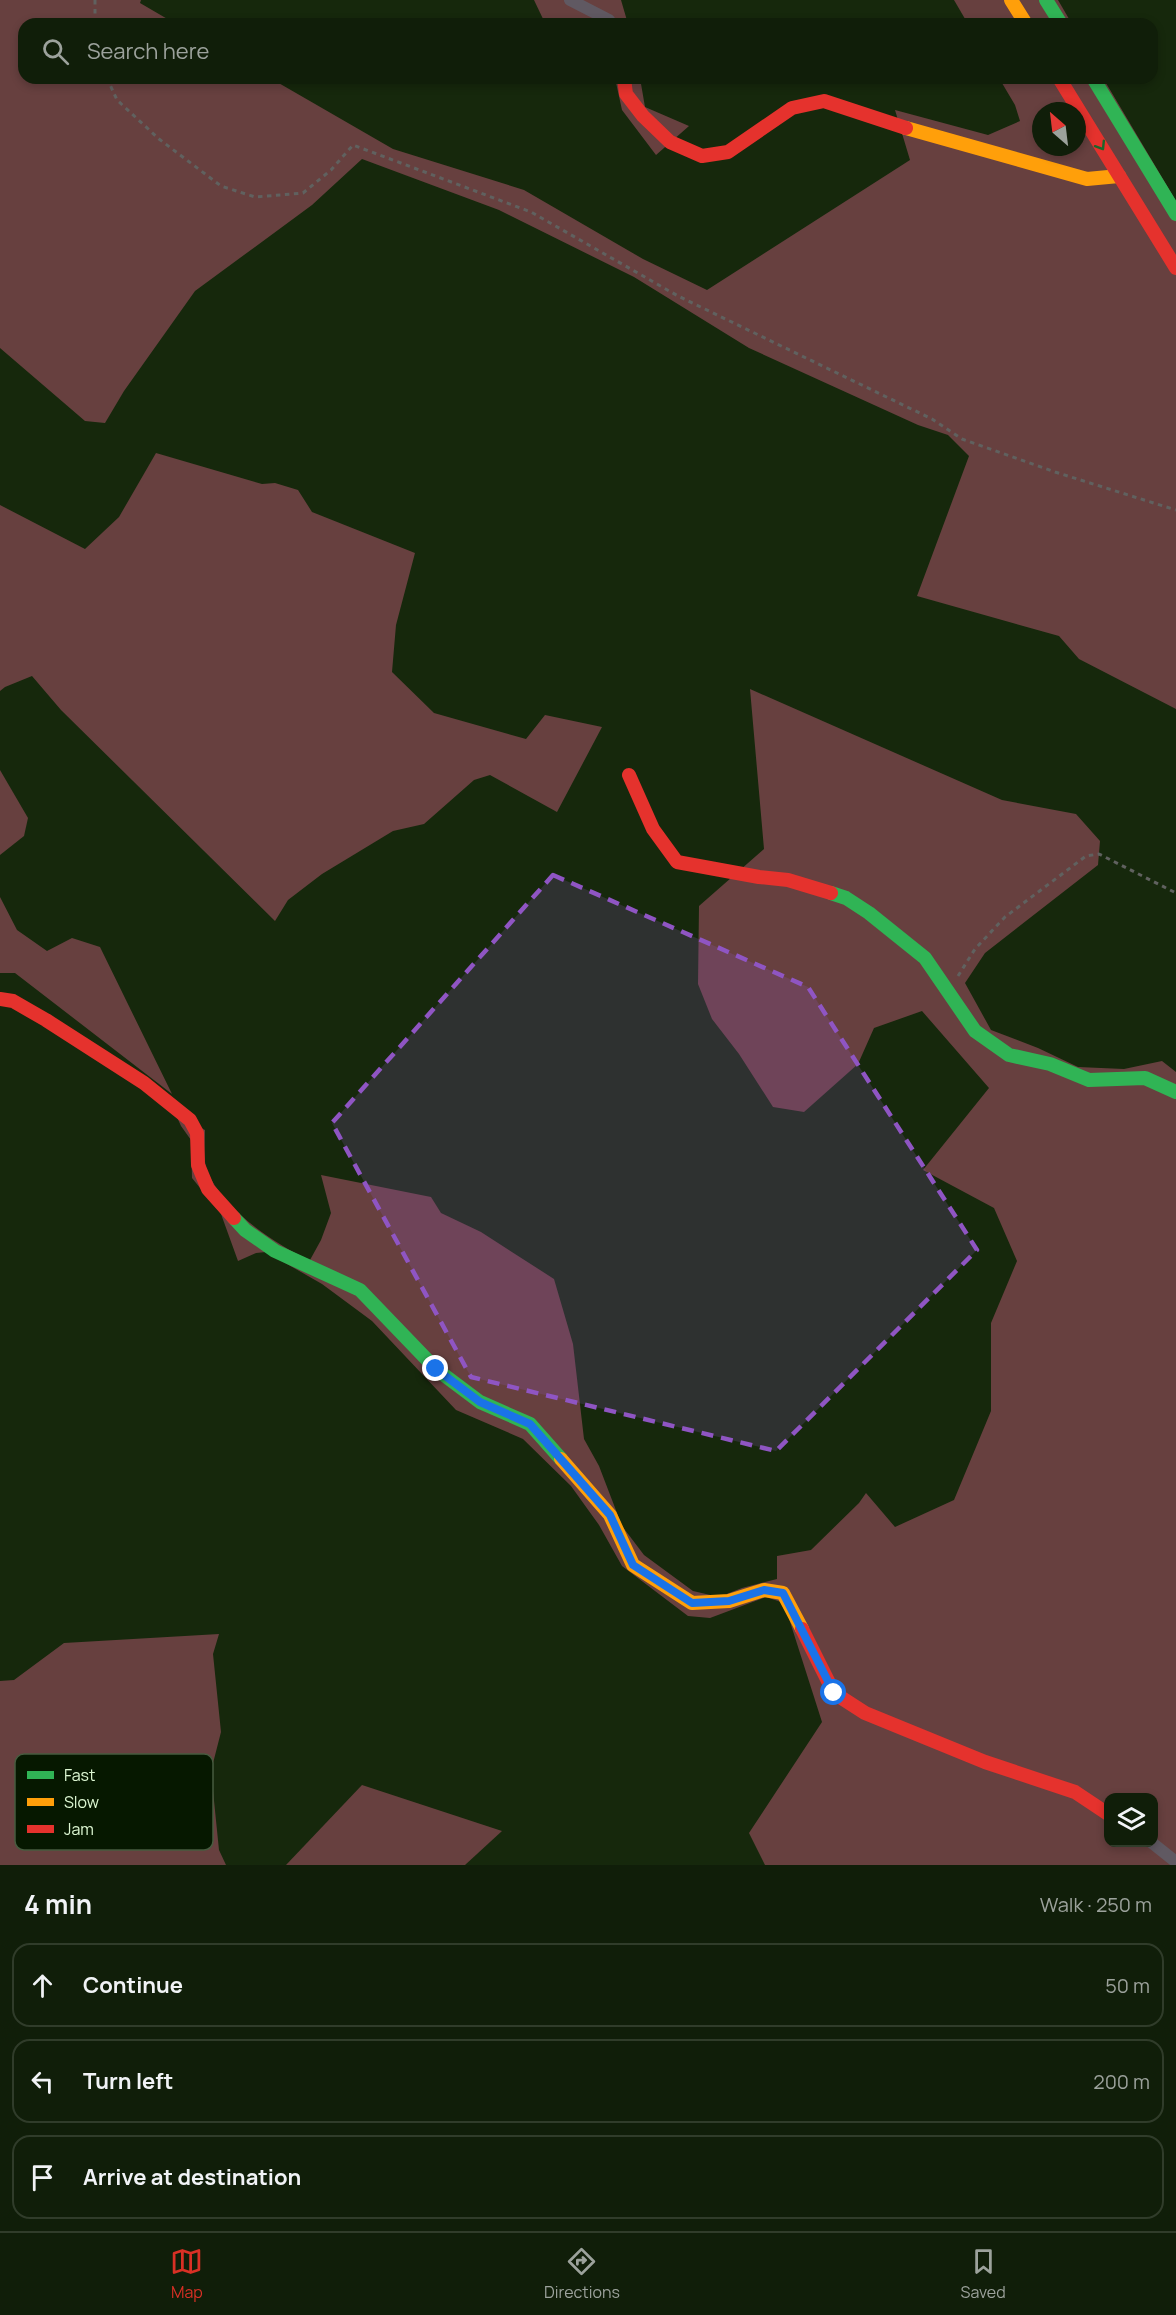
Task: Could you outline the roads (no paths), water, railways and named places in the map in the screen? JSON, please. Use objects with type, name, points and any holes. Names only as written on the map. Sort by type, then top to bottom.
[{"type":"main road","points":[[1011,0],[1022,18]]},
{"type":"main road","points":[[1046,0],[1056,18]]},
{"type":"main road","points":[[625,84],[626,94],[643,116],[669,142],[702,156],[728,152],[792,108],[824,102],[894,125],[1087,179],[1119,176]]},
{"type":"main road","points":[[1063,84],[1176,268]]},
{"type":"main road","points":[[1098,84],[1176,213]]},
{"type":"main road","points":[[629,775],[653,829],[677,862],[759,878],[788,880],[846,898],[869,913],[925,958],[975,1031],[1009,1055],[1050,1064],[1089,1080],[1145,1077],[1176,1092]]},
{"type":"main road","points":[[0,999],[13,1001],[46,1020],[144,1083],[190,1120],[197,1133],[198,1165],[208,1189],[245,1230],[275,1251],[360,1290],[436,1369],[480,1402],[530,1424],[610,1515],[633,1565],[692,1603],[729,1601],[764,1590],[783,1593],[834,1693],[865,1713],[886,1722],[985,1762],[1075,1792],[1104,1811]]},
{"type":"street","points":[[570,0],[605,18]]},
{"type":"street","points":[[1157,1847],[1176,1862]]}]
